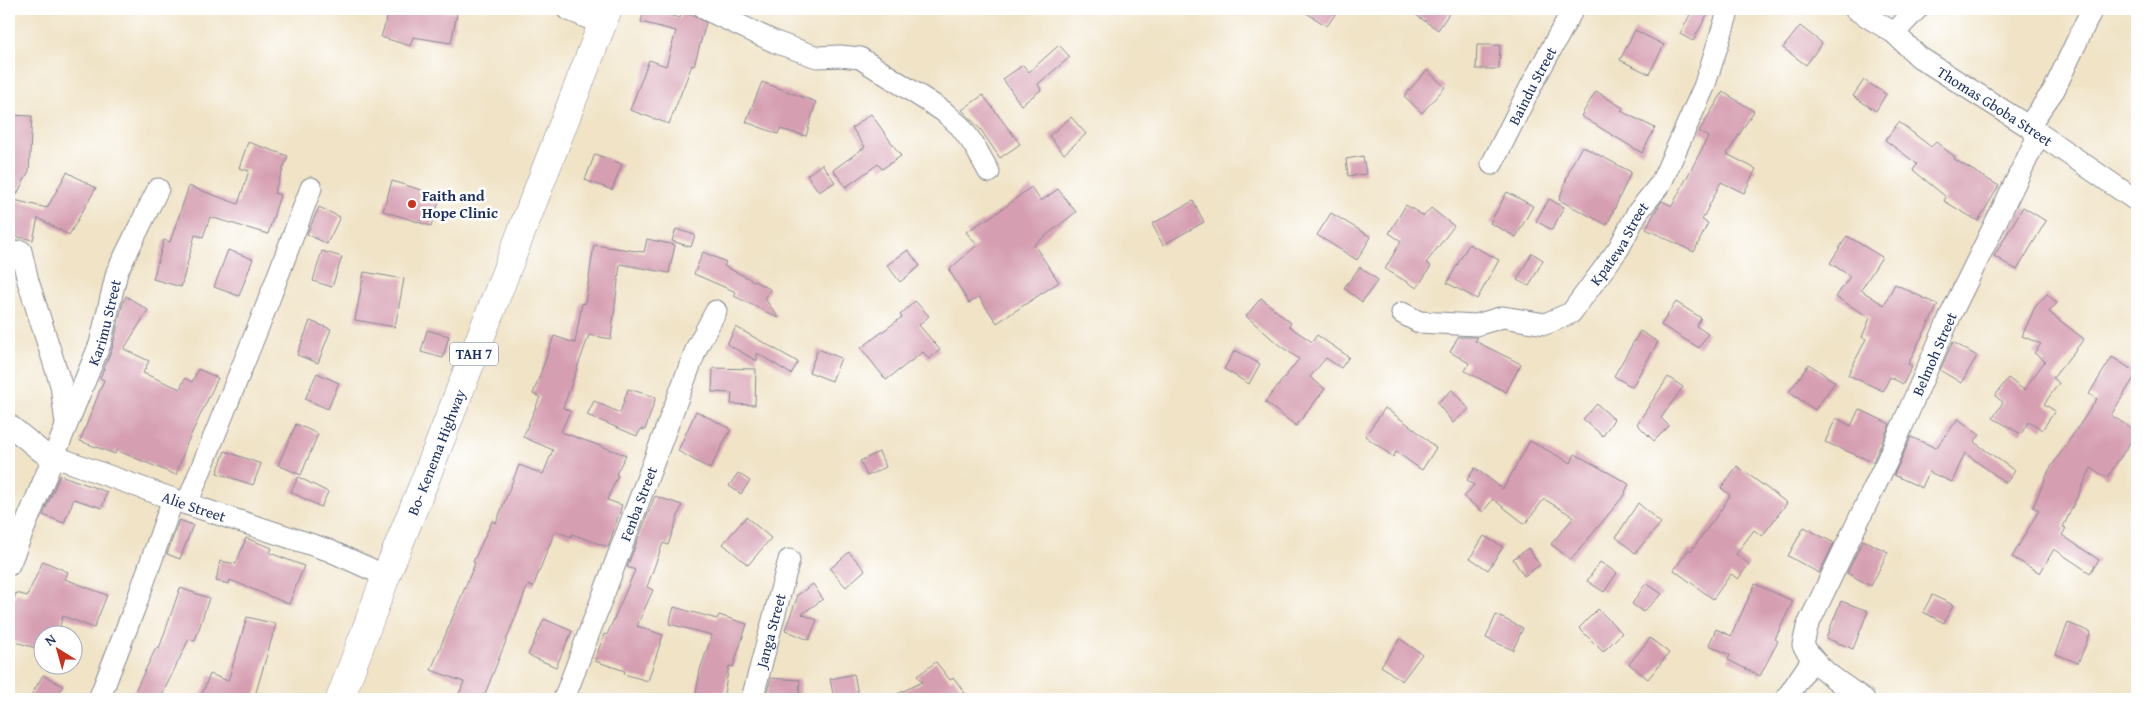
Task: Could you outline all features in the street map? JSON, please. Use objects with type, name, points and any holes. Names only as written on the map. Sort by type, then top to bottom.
[{"type":"highway","name":"Bo- Kenema Highway","points":[[340,699],[386,576],[605,16]]},
{"type":"street","points":[[567,9],[605,16]]},
{"type":"street","points":[[705,9],[775,42],[817,57],[840,56],[860,58],[943,111],[960,126],[974,145],[989,172]]},
{"type":"street","name":"Baindu Street","points":[[1492,164],[1532,84],[1573,9]]},
{"type":"street","name":"Kpatewa Street","points":[[1402,313],[1419,322],[1476,325],[1502,317],[1545,324],[1570,313],[1619,248],[1637,213],[1661,183],[1704,87],[1729,9]]},
{"type":"street","name":"Thomas Gboba Street","points":[[1855,9],[1894,33],[1919,57],[2034,130],[2137,201]]},
{"type":"street","points":[[1894,33],[1917,9]]},
{"type":"street","name":"Belmoh Street","points":[[1812,660],[1803,645],[1807,628],[1887,461],[1952,312],[2036,140],[2032,121],[2054,90],[2092,9]]},
{"type":"street","points":[[99,699],[136,604],[265,310],[311,188]]},
{"type":"street","name":"Karimu Street","points":[[9,565],[100,344],[116,272],[158,189]]},
{"type":"street","points":[[21,251],[61,385],[66,428]]},
{"type":"street","name":"Fenba Street","points":[[564,699],[693,357],[716,311]]},
{"type":"street","name":"Alie Street","points":[[9,425],[42,452],[54,457],[328,550],[386,576]]},
{"type":"street","name":"Janga Street","points":[[752,699],[789,560]]},
{"type":"street","points":[[1786,699],[1812,660],[1828,675],[1864,699]]},
{"type":"building","points":[[390,9],[432,9],[457,13],[451,43],[413,37],[410,46],[381,37]]},
{"type":"building","points":[[644,9],[680,18],[682,12],[695,16],[706,23],[694,66],[692,65],[669,124],[630,110],[649,60],[666,66],[676,31],[641,22]]},
{"type":"building","points":[[1300,9],[1339,9],[1327,26]]},
{"type":"building","points":[[1407,9],[1452,9],[1438,30]]},
{"type":"building","points":[[1693,9],[1710,9],[1693,41],[1680,34]]},
{"type":"building","points":[[1800,26],[1822,43],[1806,65],[1783,48]]},
{"type":"building","points":[[1635,30],[1664,45],[1649,74],[1620,60]]},
{"type":"building","points":[[1059,45],[1070,57],[1038,84],[1041,90],[1021,105],[1003,79],[1023,65],[1029,72]]},
{"type":"building","points":[[1477,45],[1500,45],[1499,69],[1476,69]]},
{"type":"building","points":[[1427,70],[1445,87],[1422,113],[1404,96]]},
{"type":"building","points":[[1864,80],[1886,94],[1876,111],[1853,96]]},
{"type":"building","points":[[762,82],[816,102],[806,136],[780,129],[778,134],[746,122]]},
{"type":"building","points":[[1596,91],[1623,108],[1621,111],[1655,128],[1642,153],[1581,116]]},
{"type":"building","points":[[1723,92],[1754,111],[1727,154],[1756,169],[1744,193],[1721,182],[1702,220],[1708,223],[1694,252],[1646,229],[1662,201],[1672,206],[1708,137],[1699,131]]},
{"type":"building","points":[[983,95],[1020,144],[1000,158],[981,130],[962,110]]},
{"type":"building","points":[[871,114],[901,156],[882,169],[878,164],[846,187],[833,170],[865,147],[852,128]]},
{"type":"building","points":[[9,115],[32,116],[29,171],[14,200],[47,208],[67,172],[96,188],[69,235],[38,218],[33,240],[9,235],[16,206],[12,204],[9,210]]},
{"type":"building","points":[[1071,117],[1086,134],[1064,154],[1049,136]]},
{"type":"building","points":[[1899,122],[1931,147],[1936,142],[1955,157],[1954,159],[1999,186],[1978,221],[1944,201],[1946,197],[1913,170],[1917,164],[1885,140]]},
{"type":"building","points":[[248,142],[288,156],[274,193],[280,195],[268,234],[210,217],[203,237],[195,235],[181,287],[153,279],[164,240],[170,242],[189,186],[238,204],[249,171],[239,168]]},
{"type":"building","points":[[1582,146],[1631,172],[1607,225],[1559,200],[1571,166]]},
{"type":"building","points":[[595,154],[622,164],[612,190],[585,180]]},
{"type":"building","points":[[1363,156],[1366,174],[1348,176],[1346,159]]},
{"type":"building","points":[[822,164],[835,182],[819,192],[807,175]]},
{"type":"building","name":"Faith and Hope Clinic","points":[[392,181],[441,196],[431,226],[383,211]]},
{"type":"building","points":[[1031,187],[1041,201],[1058,189],[1076,212],[1034,245],[1059,282],[997,323],[979,297],[969,303],[949,270],[977,245],[966,232],[998,212]]},
{"type":"building","points":[[1507,192],[1533,206],[1516,237],[1490,223]]},
{"type":"building","points":[[1549,199],[1564,207],[1552,230],[1536,221]]},
{"type":"building","points":[[1193,201],[1204,222],[1163,245],[1152,224]]},
{"type":"building","points":[[1406,205],[1424,216],[1431,208],[1454,226],[1426,263],[1431,266],[1417,288],[1385,269],[1401,241],[1389,233]]},
{"type":"building","points":[[319,207],[340,217],[327,244],[307,234]]},
{"type":"building","points":[[2023,207],[2046,221],[2017,270],[1994,256]]},
{"type":"building","points":[[1331,213],[1371,237],[1357,260],[1317,235]]},
{"type":"building","points":[[676,229],[695,235],[691,247],[672,241]]},
{"type":"building","points":[[1847,236],[1882,257],[1861,290],[1884,305],[1895,284],[1938,305],[1908,364],[1912,366],[1903,384],[1890,377],[1883,391],[1848,375],[1866,339],[1862,337],[1870,318],[1836,297],[1850,276],[1830,263]]},
{"type":"building","points":[[647,239],[675,245],[669,273],[620,264],[611,339],[589,335],[563,408],[570,411],[561,432],[626,455],[616,474],[618,475],[607,500],[622,505],[608,547],[572,534],[571,537],[555,531],[533,587],[528,585],[483,699],[457,699],[464,682],[431,670],[475,563],[473,562],[492,521],[496,523],[519,465],[543,474],[553,450],[523,437],[540,397],[533,394],[554,336],[575,343],[582,303],[585,304],[594,245],[644,252]]},
{"type":"building","points":[[1469,244],[1499,260],[1477,299],[1447,283]]},
{"type":"building","points":[[228,250],[253,259],[239,296],[214,287]]},
{"type":"building","points":[[908,250],[920,266],[900,282],[887,265]]},
{"type":"building","points":[[322,251],[342,257],[332,287],[313,281]]},
{"type":"building","points":[[703,252],[726,262],[724,266],[770,289],[765,299],[779,318],[734,296],[736,292],[694,274]]},
{"type":"building","points":[[1532,253],[1543,260],[1529,286],[1517,280]]},
{"type":"building","points":[[1360,267],[1378,280],[1362,302],[1344,288]]},
{"type":"building","points":[[364,272],[404,279],[395,327],[355,320]]},
{"type":"building","points":[[2047,294],[2057,303],[2049,312],[2084,339],[2053,378],[2059,383],[2044,404],[2055,411],[2042,430],[2029,421],[2021,434],[1993,418],[2003,402],[1995,396],[2008,378],[2024,390],[2045,361],[2034,353],[2041,344],[2022,336],[2035,307]]},
{"type":"building","points":[[126,296],[148,310],[124,349],[149,361],[143,373],[180,389],[185,378],[192,382],[198,369],[218,378],[187,443],[176,475],[116,450],[115,454],[80,441],[104,380],[100,378],[112,349]]},
{"type":"building","points":[[1261,298],[1291,323],[1289,326],[1312,342],[1317,335],[1349,357],[1341,368],[1326,358],[1310,377],[1325,389],[1296,426],[1265,402],[1299,359],[1279,345],[1246,316]]},
{"type":"building","points":[[915,301],[929,316],[919,325],[940,350],[929,359],[923,352],[886,380],[861,348],[902,317],[900,315]]},
{"type":"building","points":[[1676,302],[1701,318],[1696,326],[1708,334],[1699,348],[1661,325]]},
{"type":"building","points":[[310,321],[331,329],[318,363],[297,355]]},
{"type":"building","points":[[736,327],[798,362],[791,374],[757,353],[757,361],[727,344]]},
{"type":"building","points":[[427,330],[449,336],[443,358],[421,352]]},
{"type":"building","points":[[1640,331],[1658,342],[1632,387],[1614,376]]},
{"type":"building","points":[[1458,337],[1478,337],[1475,341],[1521,364],[1506,392],[1465,371],[1469,363],[1450,352]]},
{"type":"building","points":[[1953,342],[1977,356],[1961,383],[1940,370]]},
{"type":"building","points":[[818,349],[841,358],[832,381],[809,372]]},
{"type":"building","points":[[1235,350],[1260,364],[1249,384],[1224,369]]},
{"type":"building","points":[[2112,357],[2137,373],[2111,415],[2137,432],[2107,478],[2091,468],[2063,527],[2066,528],[2062,535],[2099,560],[2090,573],[2054,549],[2040,573],[2012,557],[2039,510],[2033,507],[2049,470],[2097,399],[2089,394]]},
{"type":"building","points":[[1809,364],[1835,382],[1815,410],[1789,392]]},
{"type":"building","points":[[713,368],[756,369],[755,405],[731,404],[732,393],[712,392]]},
{"type":"building","points":[[317,373],[339,383],[328,409],[305,399]]},
{"type":"building","points":[[1668,377],[1683,387],[1661,418],[1669,426],[1654,441],[1637,424]]},
{"type":"building","points":[[628,389],[656,397],[645,430],[641,429],[637,436],[587,415],[594,401],[620,413]]},
{"type":"building","points":[[1452,390],[1469,409],[1453,423],[1437,403]]},
{"type":"building","points":[[1597,404],[1614,419],[1603,436],[1583,419]]},
{"type":"building","points":[[1385,408],[1413,428],[1436,448],[1422,470],[1396,452],[1393,457],[1365,436]]},
{"type":"building","points":[[1859,409],[1890,424],[1873,462],[1825,442],[1836,418],[1851,426]]},
{"type":"building","points":[[696,411],[731,429],[710,469],[678,451]]},
{"type":"building","points":[[1958,419],[1980,435],[1974,442],[2015,471],[2006,483],[1965,453],[1952,482],[1929,472],[1922,488],[1894,475],[1911,437],[1936,448]]},
{"type":"building","points":[[296,424],[318,434],[301,475],[278,465]]},
{"type":"building","points":[[1530,441],[1571,463],[1575,454],[1629,484],[1626,493],[1571,560],[1551,544],[1574,517],[1544,499],[1525,524],[1493,499],[1483,512],[1464,497],[1474,485],[1467,480],[1475,468],[1503,489]]},
{"type":"building","points":[[225,451],[261,464],[253,485],[217,473]]},
{"type":"building","points":[[879,452],[886,467],[867,476],[860,461]]},
{"type":"building","points":[[1737,466],[1787,503],[1762,536],[1754,530],[1736,554],[1749,564],[1738,579],[1731,574],[1713,599],[1674,570],[1689,549],[1691,551],[1723,507],[1730,495],[1721,488]]},
{"type":"building","points":[[738,473],[750,481],[741,494],[729,486]]},
{"type":"building","points":[[60,475],[107,492],[102,508],[74,499],[64,523],[43,515]]},
{"type":"building","points":[[298,477],[328,492],[321,507],[291,492]]},
{"type":"building","points":[[655,496],[682,505],[668,545],[663,543],[647,587],[653,590],[637,626],[663,635],[648,681],[624,674],[625,671],[595,661],[604,634],[607,635],[635,570],[627,567]]},
{"type":"building","points":[[1638,503],[1661,523],[1635,553],[1616,537]]},
{"type":"building","points":[[746,517],[771,538],[748,565],[723,544]]},
{"type":"building","points":[[179,520],[193,525],[180,559],[167,554]]},
{"type":"building","points":[[1804,527],[1834,543],[1819,573],[1788,556]]},
{"type":"building","points":[[1484,536],[1503,547],[1488,570],[1470,558]]},
{"type":"building","points":[[246,538],[272,548],[270,553],[304,566],[289,604],[230,580],[229,584],[216,581],[220,561],[236,564]]},
{"type":"building","points":[[1863,540],[1888,552],[1871,586],[1847,573]]},
{"type":"building","points":[[1528,548],[1540,565],[1524,576],[1513,559]]},
{"type":"building","points":[[849,552],[865,570],[846,587],[830,569]]},
{"type":"building","points":[[43,561],[68,572],[65,579],[107,595],[94,628],[63,616],[60,626],[32,626],[32,647],[9,640],[9,615],[16,593],[27,596]]},
{"type":"building","points":[[1600,562],[1617,573],[1604,592],[1587,581]]},
{"type":"building","points":[[1646,583],[1662,594],[1643,612],[1632,604]]},
{"type":"building","points":[[813,584],[823,599],[802,614],[817,620],[809,640],[785,630],[797,598],[796,596]]},
{"type":"building","points":[[1755,584],[1793,601],[1775,639],[1778,641],[1760,676],[1728,660],[1730,655],[1709,645],[1716,629],[1731,636]]},
{"type":"building","points":[[180,588],[209,598],[195,641],[189,639],[160,699],[131,699],[156,648],[159,649]]},
{"type":"building","points":[[1932,595],[1953,605],[1944,623],[1923,612]]},
{"type":"building","points":[[1841,601],[1868,611],[1853,649],[1826,638]]},
{"type":"building","points":[[674,607],[717,619],[719,615],[747,624],[733,667],[729,666],[723,699],[695,699],[700,670],[712,635],[669,624]]},
{"type":"building","points":[[1598,609],[1622,633],[1603,652],[1579,628]]},
{"type":"building","points":[[1496,615],[1523,628],[1513,650],[1486,638]]},
{"type":"building","points":[[247,617],[276,624],[254,699],[200,699],[210,674],[228,681]]},
{"type":"building","points":[[544,619],[572,631],[556,667],[528,655]]},
{"type":"building","points":[[2068,623],[2091,632],[2078,663],[2056,654]]},
{"type":"building","points":[[1650,638],[1669,653],[1648,679],[1629,664]]},
{"type":"building","points":[[1400,639],[1422,654],[1402,681],[1381,666]]},
{"type":"building","points":[[936,662],[950,680],[954,678],[969,699],[887,699],[922,682],[917,676]]},
{"type":"building","points":[[854,674],[859,699],[834,699],[830,679]]},
{"type":"building","points":[[42,676],[63,686],[55,699],[29,699]]},
{"type":"building","points":[[771,678],[800,680],[799,699],[765,699]]},
{"type":"place","name":"Faith and Hope Clinic","points":[[412,204]]}]
